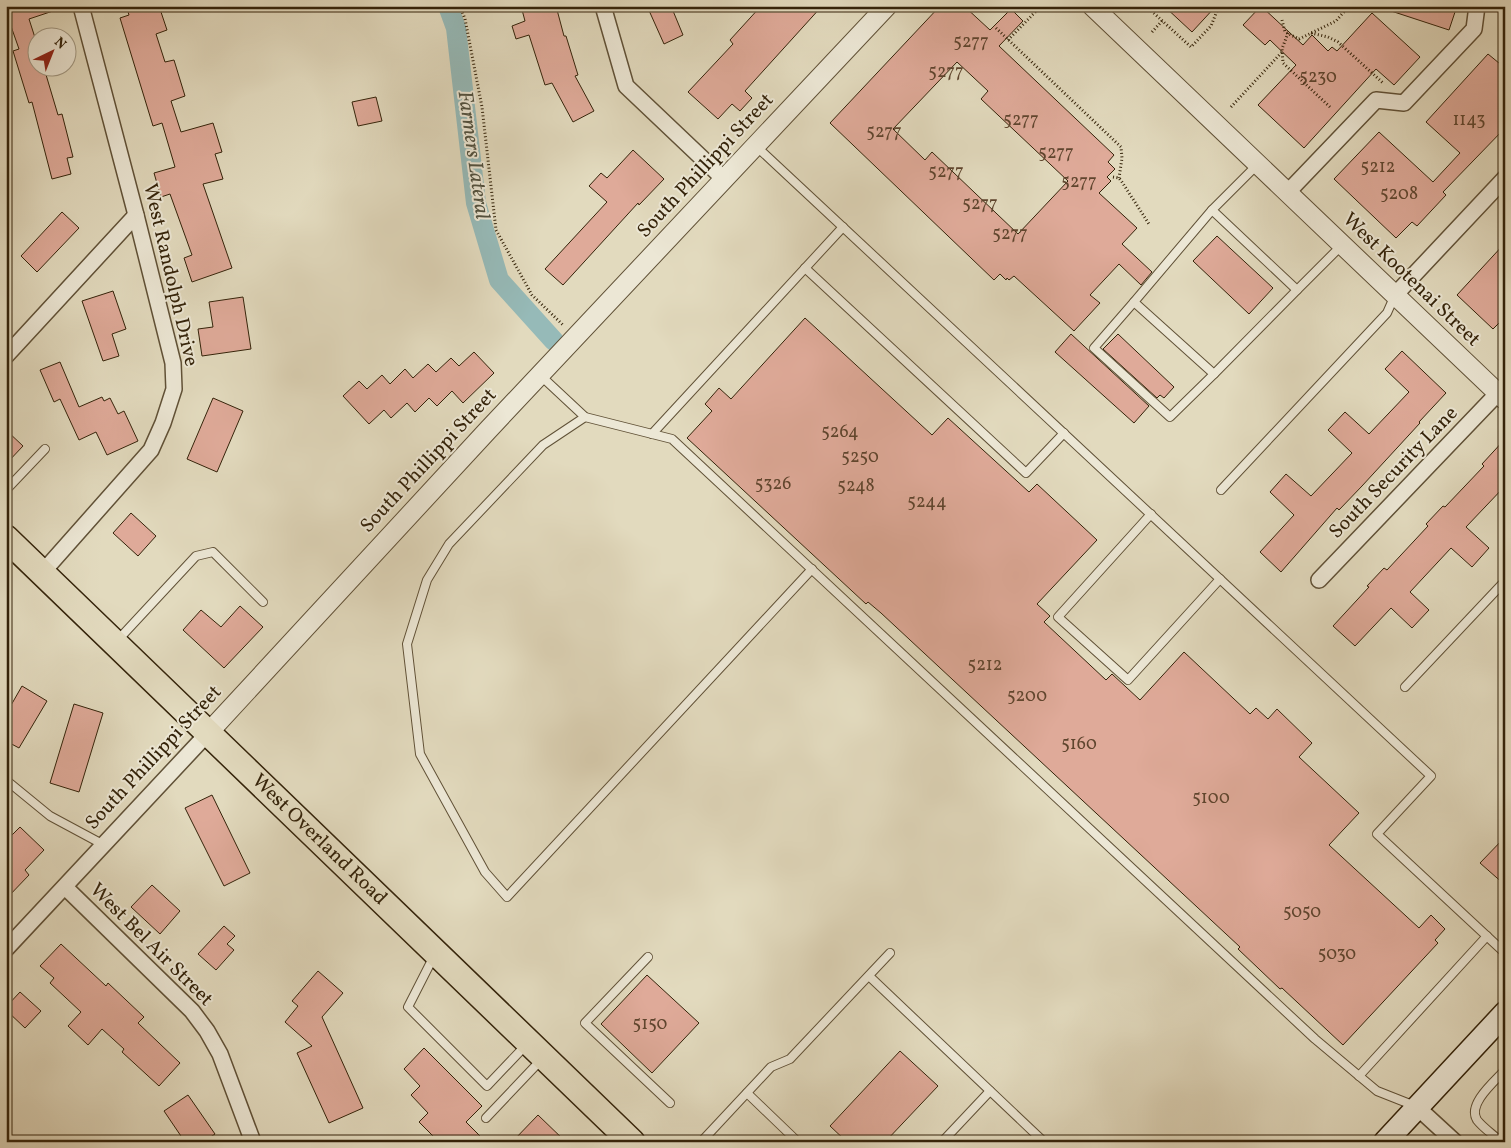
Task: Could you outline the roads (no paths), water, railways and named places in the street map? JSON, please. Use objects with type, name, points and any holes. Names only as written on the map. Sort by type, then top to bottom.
[{"type":"main road","name":"West Overland Road","points":[[6,538],[632,1142]]},
{"type":"main road","points":[[1385,1142],[1505,1013]]},
{"type":"street","name":"West Randolph Drive","points":[[42,572],[151,450],[163,423],[174,389],[173,363],[81,6]]},
{"type":"street","points":[[603,6],[626,86],[630,92],[724,179]]},
{"type":"street","name":"South Phillippi Street","points":[[6,949],[575,337],[887,6]]},
{"type":"street","points":[[1287,193],[1376,100],[1404,103],[1474,29],[1477,6]]},
{"type":"street","name":"West Kootenai Street","points":[[1094,7],[1501,396]]},
{"type":"street","points":[[1395,295],[1505,178]]},
{"type":"street","points":[[6,356],[136,215]]},
{"type":"street","name":"South Security Lane","points":[[1319,580],[1501,396]]},
{"type":"street","name":"West Bel Air Street","points":[[65,887],[192,1010],[220,1054],[253,1142]]},
{"type":"street","points":[[1418,1108],[1455,1142]]},
{"type":"lane","points":[[756,146],[1432,776],[1377,834],[1505,953]]},
{"type":"lane","points":[[1258,164],[1212,210],[1094,348],[1170,417],[1342,246]]},
{"type":"lane","points":[[1212,210],[1297,290]]},
{"type":"lane","points":[[652,434],[843,227]]},
{"type":"lane","points":[[805,268],[1026,473],[1064,434]]},
{"type":"lane","points":[[1221,490],[1387,313],[1395,295]]},
{"type":"lane","points":[[1134,302],[1214,374]]},
{"type":"lane","points":[[540,375],[585,417],[672,439],[1309,1033],[1377,1091],[1418,1108]]},
{"type":"lane","points":[[585,417],[544,444],[449,544],[427,580],[407,644],[420,754],[485,872],[507,897],[812,569]]},
{"type":"lane","points":[[6,490],[45,449]]},
{"type":"lane","points":[[1151,514],[1058,617],[1128,680],[1220,579]]},
{"type":"lane","points":[[115,643],[196,556],[213,552],[263,602]]},
{"type":"lane","points":[[1405,687],[1505,581]]},
{"type":"lane","points":[[6,780],[50,816],[104,845]]},
{"type":"lane","points":[[1359,1076],[1487,936]]},
{"type":"lane","points":[[436,952],[408,1007],[487,1086],[536,1050]]},
{"type":"lane","points":[[702,1142],[771,1067],[790,1059],[890,953]]},
{"type":"lane","points":[[648,957],[585,1023],[670,1103]]},
{"type":"lane","points":[[869,976],[1044,1142]]},
{"type":"lane","points":[[486,1118],[536,1050]]},
{"type":"lane","points":[[1501,1142],[1477,1120],[1475,1112],[1480,1098],[1505,1070]]},
{"type":"lane","points":[[942,1142],[990,1091]]},
{"type":"lane","points":[[747,1093],[798,1142]]},
{"type":"waterway","name":"Farmers Lateral","points":[[448,6],[456,28],[476,203],[499,280],[554,341]]}]
